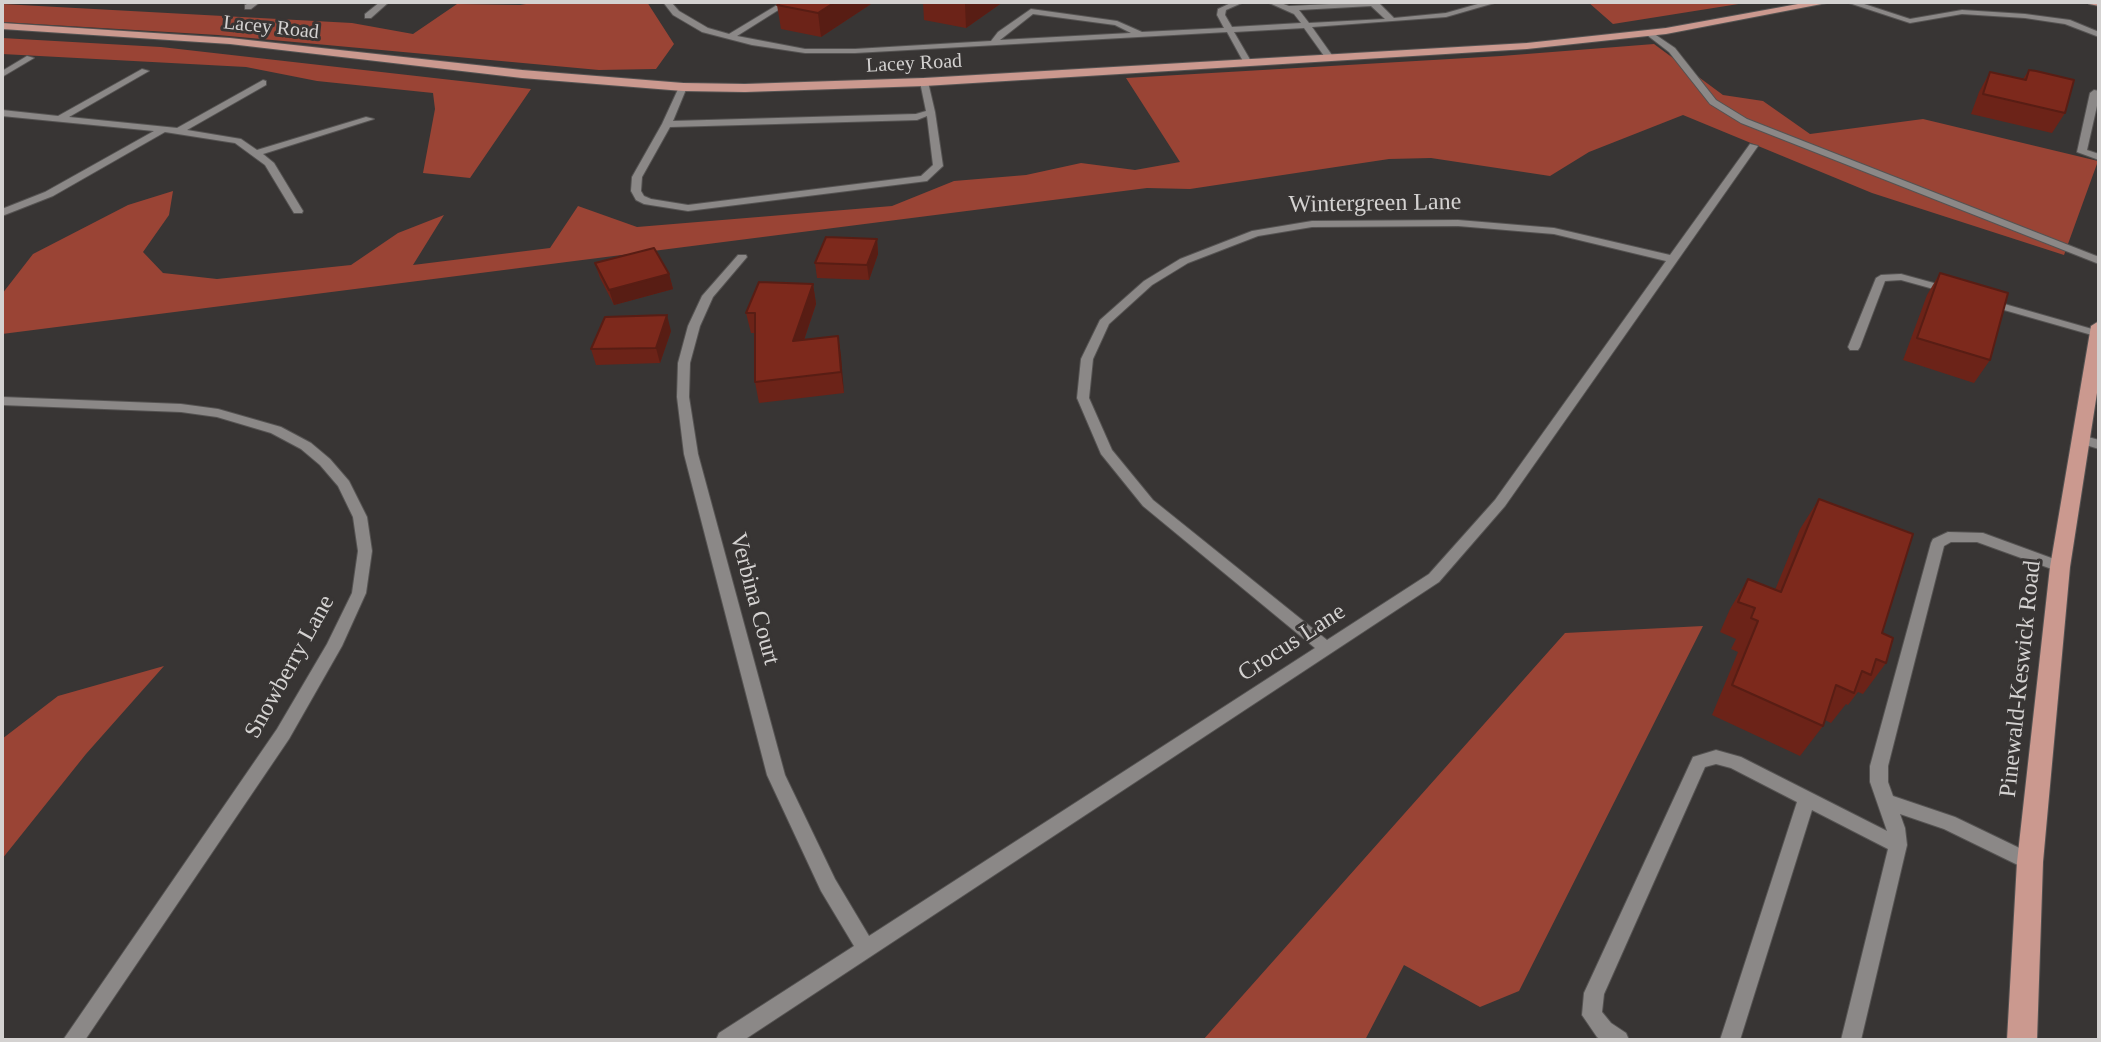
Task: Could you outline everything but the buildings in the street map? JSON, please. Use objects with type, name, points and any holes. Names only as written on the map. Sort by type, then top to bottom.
[{"type":"main road","name":"Lacey Road","points":[[2,26],[214,40],[522,74],[683,87],[822,87],[1527,46],[1650,33],[1827,2]]},
{"type":"main road","name":"Pinewald-Keswick Road","points":[[2022,1040],[2030,862],[2060,567],[2090,442],[2098,330]]},
{"type":"street","points":[[368,16],[385,2]]},
{"type":"street","points":[[667,2],[691,23],[730,37],[805,51],[1391,20],[1446,15],[1494,2]]},
{"type":"street","points":[[730,37],[787,2]]},
{"type":"street","points":[[1240,2],[1222,9],[1221,15],[1248,63]]},
{"type":"street","points":[[1271,2],[1291,8],[1371,4],[1391,20]]},
{"type":"street","points":[[1850,2],[1910,21],[1962,12],[2025,16],[2067,22],[2099,35]]},
{"type":"street","points":[[1291,8],[1330,58]]},
{"type":"street","points":[[994,43],[1031,11],[1117,23],[1131,27],[1139,34]]},
{"type":"street","points":[[1650,33],[1672,50],[1713,102],[1744,121],[2099,261]]},
{"type":"street","points":[[2,74],[30,58]]},
{"type":"street","points":[[62,117],[145,71]]},
{"type":"street","points":[[683,87],[667,124],[637,177],[636,191],[640,198],[648,202],[688,208],[924,179],[938,166],[924,82]]},
{"type":"street","points":[[178,131],[263,83]]},
{"type":"street","points":[[2099,94],[2094,93],[2082,152],[2099,157]]},
{"type":"street","points":[[667,124],[810,122],[917,117],[931,112]]},
{"type":"street","points":[[2,113],[164,129],[238,141],[269,163],[298,211]]},
{"type":"street","points":[[257,153],[369,119]]},
{"type":"street","points":[[2,213],[49,194],[164,129]]},
{"type":"street","name":"Crocus Lane","points":[[726,1040],[1434,578],[1500,503],[1753,146]]},
{"type":"street","name":"Wintergreen Lane","points":[[1327,649],[1148,503],[1106,451],[1083,398],[1087,359],[1104,322],[1148,283],[1184,261],[1256,233],[1312,224],[1458,223],[1554,231],[1673,259]]},
{"type":"street","name":"Verbina Court","points":[[742,257],[708,296],[694,326],[684,363],[683,397],[691,454],[776,775],[828,885],[866,948]]},
{"type":"street","points":[[1854,347],[1881,278],[1901,277],[1956,292]]},
{"type":"street","points":[[1970,297],[2098,330]]},
{"type":"street","name":"Snowberry Lane","points":[[2,401],[181,408],[218,413],[276,430],[306,446],[344,484],[360,517],[365,551],[359,593],[334,646],[283,734],[73,1040]]},
{"type":"street","points":[[1851,1040],[1898,845],[1896,828],[1879,782],[1879,766],[1938,543],[1948,537],[1978,537],[2060,567]]},
{"type":"street","points":[[1619,1040],[1604,1030],[1592,1015],[1594,993],[1699,762],[1716,757],[1735,762],[1898,845]]},
{"type":"street","points":[[1730,1040],[1806,800]]},
{"type":"street","points":[[1887,802],[1949,823],[2030,862]]},
{"type":"shaded area","points":[[538,2],[647,2],[674,44],[656,69],[599,70],[218,35],[2,22],[2,4],[352,23],[413,34],[457,4],[520,5]]},
{"type":"shaded area","points":[[1588,2],[1751,2],[1613,24]]},
{"type":"shaded area","points":[[2,38],[161,47],[531,89],[470,178],[423,173],[435,109],[433,93],[317,81],[246,67],[2,54]]},
{"type":"shaded area","points":[[1654,44],[1723,95],[1763,101],[1810,134],[1923,119],[2098,161],[2064,255],[1872,193],[1683,115],[1589,152],[1550,176],[1431,158],[1389,159],[1190,189],[1147,188],[2,334],[2,294],[33,254],[128,205],[173,191],[169,215],[143,252],[163,273],[217,279],[351,265],[398,233],[444,215],[413,265],[550,248],[578,206],[637,227],[892,206],[954,181],[1026,175],[1081,163],[1135,170],[1180,162],[1126,78]]},
{"type":"shaded area","points":[[1703,626],[1519,991],[1480,1007],[1404,965],[1365,1040],[1203,1040],[1565,633]]},
{"type":"shaded area","points":[[164,666],[86,754],[2,859],[2,739],[58,696]]}]
